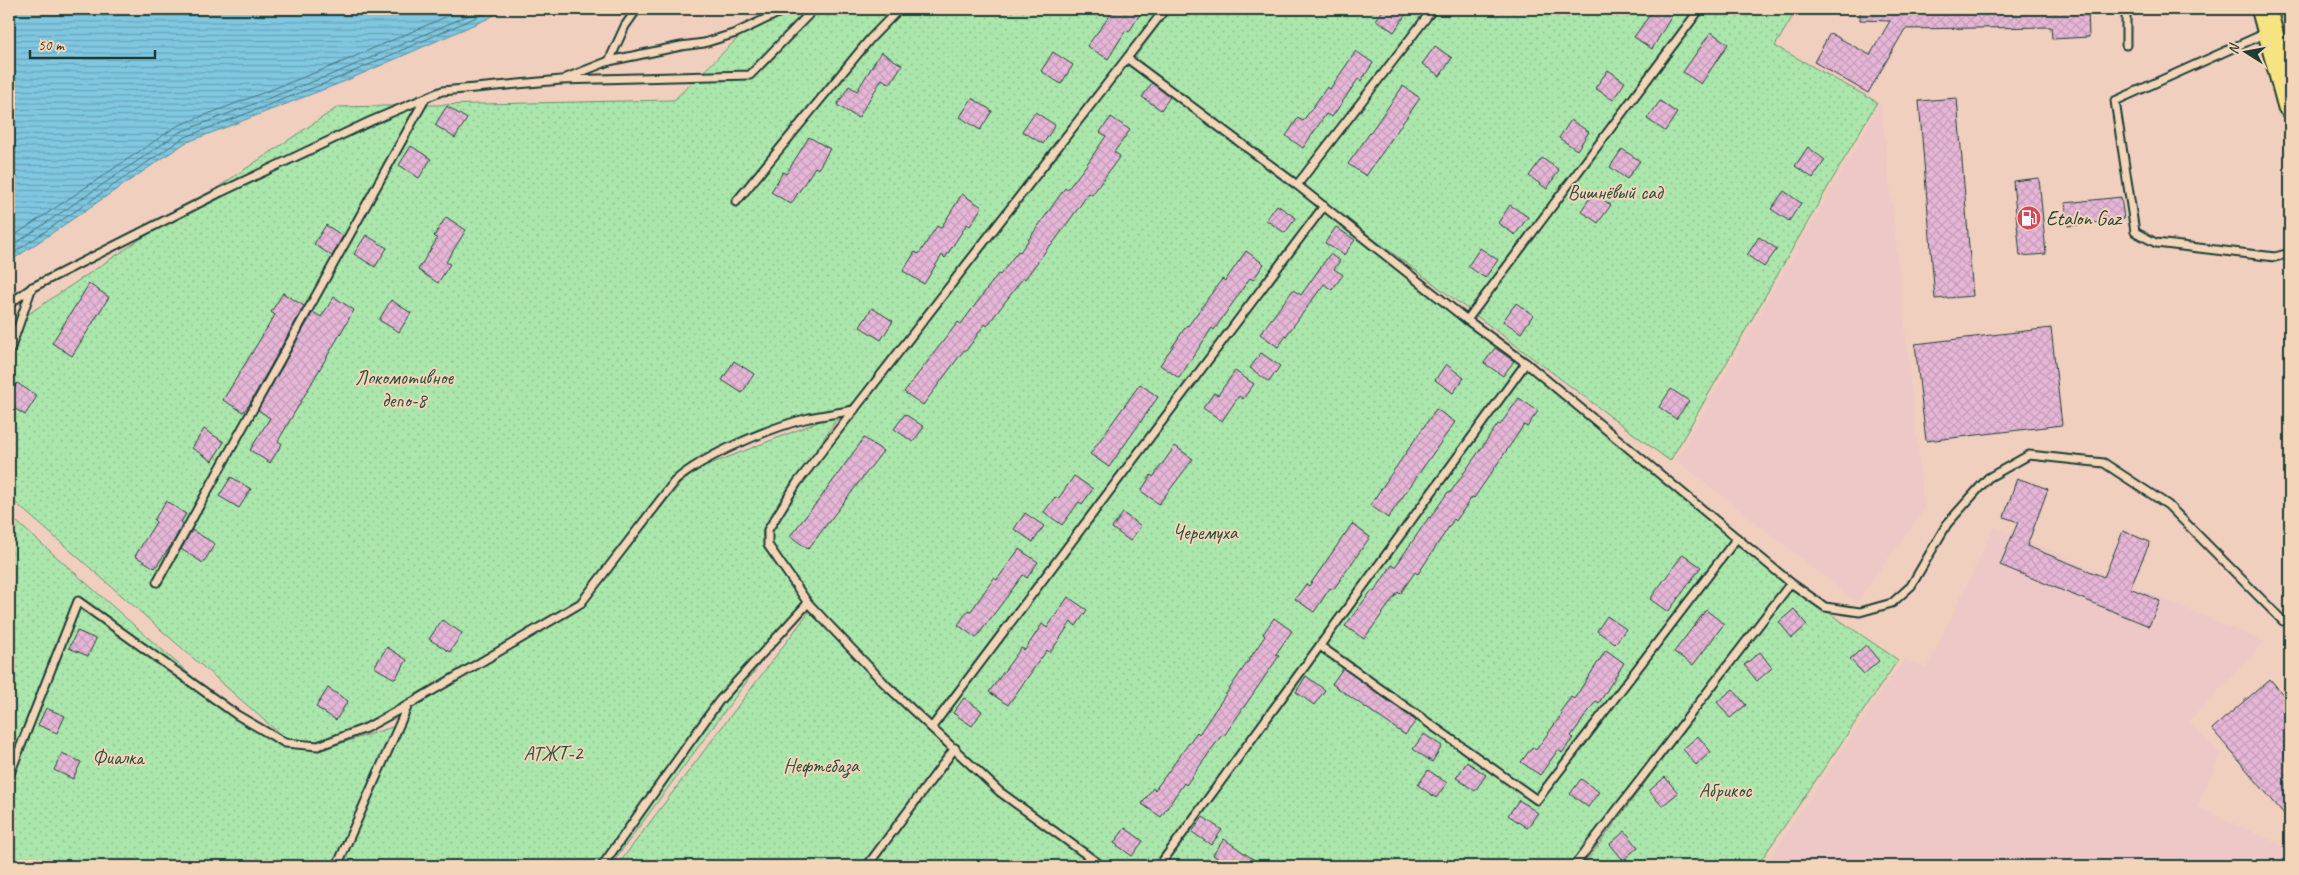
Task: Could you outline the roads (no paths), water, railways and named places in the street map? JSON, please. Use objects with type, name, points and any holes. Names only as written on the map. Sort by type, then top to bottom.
[{"type":"highway","points":[[2264,9],[2290,105]]},
{"type":"lane","points":[[609,61],[625,26],[637,9]]},
{"type":"lane","points":[[561,80],[609,61],[704,43],[736,33],[778,13],[782,9]]},
{"type":"lane","points":[[9,304],[33,287],[221,192],[371,121],[442,91],[561,80],[750,76],[814,9]]},
{"type":"lane","points":[[736,202],[870,39],[899,9]]},
{"type":"lane","points":[[1102,866],[1000,792],[887,686],[808,603],[768,545],[768,530],[797,483],[1165,9]]},
{"type":"lane","points":[[1297,185],[1433,9]]},
{"type":"lane","points":[[1467,320],[1700,9]]},
{"type":"lane","points":[[2126,9],[2126,45]]},
{"type":"lane","points":[[2269,32],[2115,101],[2135,232],[2156,243],[2274,257],[2290,253]]},
{"type":"lane","points":[[1128,59],[1297,185],[1467,320],[1526,363],[1790,583],[1825,607],[1860,612],[1892,603],[1911,586],[1947,524],[1988,478],[2029,455],[2104,463],[2168,505],[2283,621]]},
{"type":"lane","points":[[157,582],[425,98]]},
{"type":"lane","points":[[932,727],[1324,206]]},
{"type":"lane","points":[[9,353],[33,287]]},
{"type":"lane","points":[[1159,866],[1526,363]]},
{"type":"lane","points":[[9,776],[78,601],[237,715],[285,743],[318,746],[366,728],[581,603],[675,481],[690,467],[765,433],[808,419],[854,410]]},
{"type":"lane","points":[[1320,646],[1537,800],[1737,538]]},
{"type":"lane","points":[[1574,866],[1790,583]]},
{"type":"lane","points":[[602,866],[719,701],[808,603]]},
{"type":"lane","points":[[337,866],[408,705]]},
{"type":"lane","points":[[867,866],[955,748]]},
{"type":"water","points":[[9,9],[505,9],[489,18],[343,82],[185,143],[9,262]]},
{"type":"place","name":"Etalon Gaz","points":[[2029,218]]},
{"type":"park label","name":"Вишнёвый сад","points":[[1615,192]]},
{"type":"park label","name":"Локомотивное депо-8","points":[[404,388]]},
{"type":"park label","name":"Черемуха","points":[[1205,532]]},
{"type":"park label","name":"АТЖТ-2","points":[[553,753]]},
{"type":"park label","name":"Фиалка","points":[[118,757]]},
{"type":"park label","name":"Нефтебаза","points":[[821,765]]},
{"type":"park label","name":"Абрикос","points":[[1725,790]]}]
